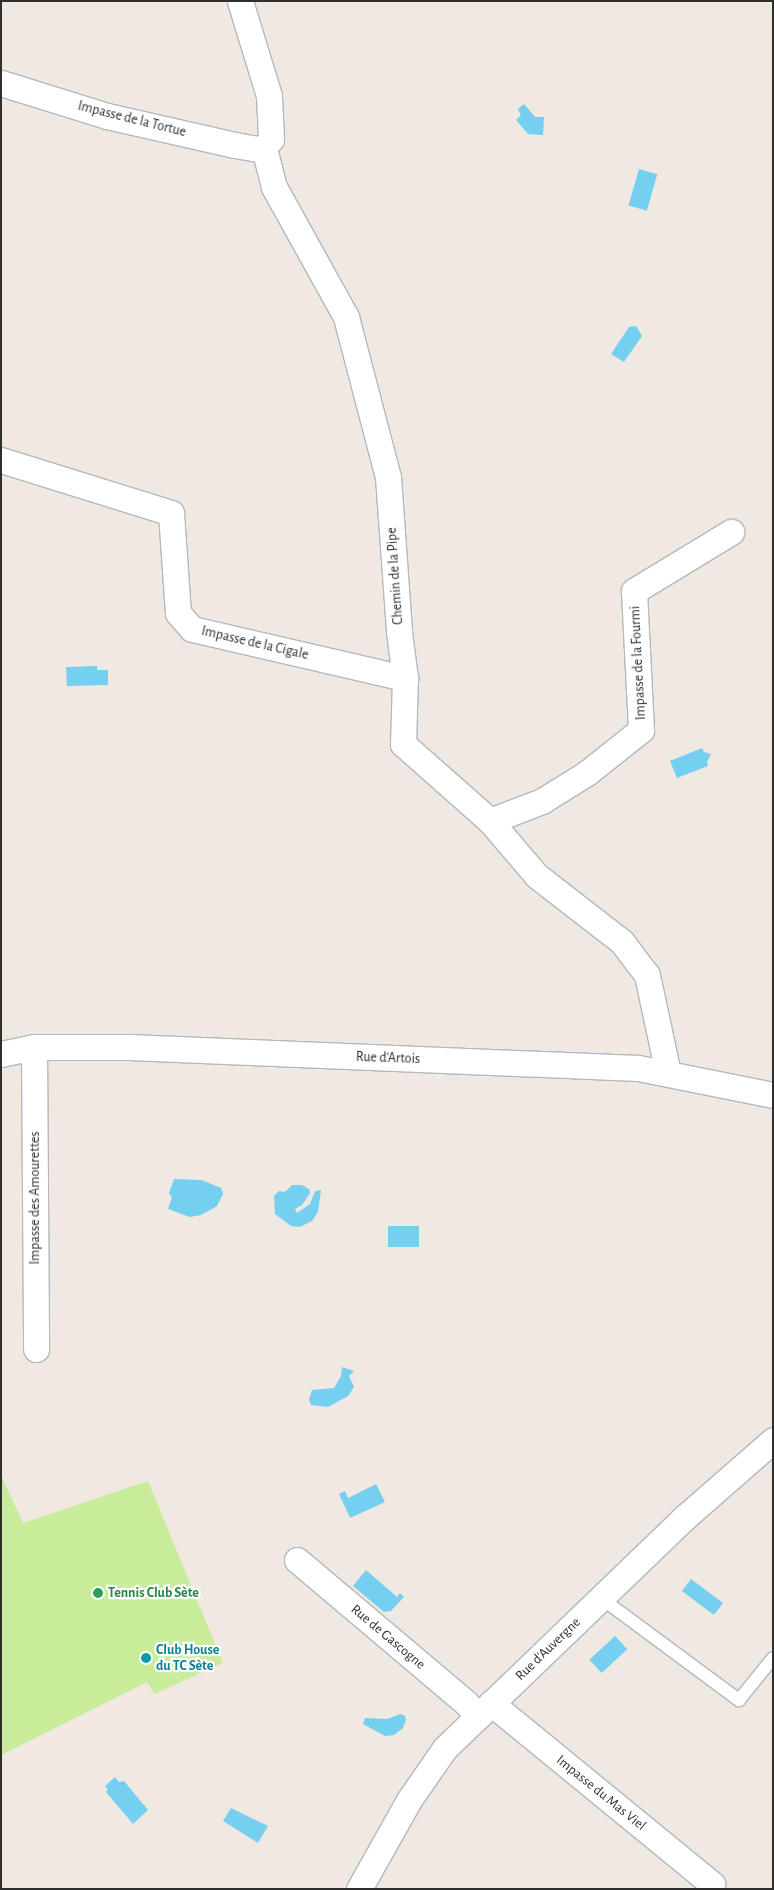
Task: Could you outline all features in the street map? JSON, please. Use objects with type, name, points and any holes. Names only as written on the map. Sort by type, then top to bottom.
[{"type":"street","name":"Chemin de la Pipe","points":[[240,1],[270,96],[270,139],[264,148],[274,187],[346,317],[388,477],[399,632],[405,678],[403,744],[490,821],[537,876],[622,942],[647,975],[668,1073]]},
{"type":"street","name":"Impasse de la Tortue","points":[[1,83],[107,116],[258,149],[264,148]]},
{"type":"street","name":"Impasse de la Cigale","points":[[1,460],[171,513],[178,613],[192,629],[405,678]]},
{"type":"street","name":"Impasse de la Fourmi","points":[[490,821],[542,801],[587,773],[641,730],[634,591],[731,532]]},
{"type":"street","name":"Rue d'Artois","points":[[1,1054],[34,1047],[129,1048],[638,1068],[773,1095]]},
{"type":"street","name":"Impasse des Amourettes","points":[[34,1047],[36,1349]]},
{"type":"street","name":"Rue d'Auvergne","points":[[359,1889],[409,1800],[445,1748],[684,1518],[773,1440]]},
{"type":"street","name":"Rue de Gascogne","points":[[297,1560],[466,1703],[485,1710]]},
{"type":"street","name":"Impasse du Mas Viel","points":[[485,1710],[712,1884]]},
{"type":"lane","points":[[601,1598],[739,1700],[773,1658]]},
{"type":"green space","name":"Tennis Club Sète","points":[[1,1475],[23,1523],[148,1481],[223,1663],[154,1694],[147,1682],[1,1755]]},
{"type":"water","points":[[524,104],[535,117],[544,117],[543,135],[528,134],[516,120],[521,115],[518,109]]},
{"type":"water","points":[[639,169],[657,174],[647,211],[629,206]]},
{"type":"water","points":[[636,326],[642,336],[624,362],[611,354],[629,327]]},
{"type":"water","points":[[97,666],[97,670],[108,670],[108,685],[67,686],[66,667]]},
{"type":"water","points":[[702,748],[704,752],[711,754],[707,762],[708,766],[677,778],[670,761]]},
{"type":"water","points":[[174,1179],[202,1180],[221,1188],[223,1194],[217,1206],[201,1215],[190,1217],[168,1209],[172,1197],[169,1193]]},
{"type":"water","points":[[292,1185],[302,1185],[309,1189],[310,1193],[302,1205],[295,1209],[297,1213],[310,1204],[315,1191],[321,1190],[318,1212],[312,1221],[300,1227],[291,1226],[275,1214],[274,1196],[279,1191],[285,1192]]},
{"type":"water","points":[[388,1226],[419,1226],[419,1247],[388,1247]]},
{"type":"water","points":[[342,1367],[354,1371],[349,1376],[354,1387],[348,1396],[328,1407],[311,1405],[309,1400],[312,1390],[334,1388],[341,1376]]},
{"type":"water","points":[[376,1484],[385,1502],[350,1518],[339,1494],[345,1491],[348,1498]]},
{"type":"water","points":[[366,1570],[397,1597],[400,1593],[404,1597],[391,1611],[384,1612],[353,1586]]},
{"type":"water","points":[[691,1579],[723,1603],[714,1615],[682,1591]]},
{"type":"water","points":[[615,1636],[627,1649],[602,1673],[589,1660]]},
{"type":"water","points":[[400,1714],[405,1716],[406,1720],[403,1728],[394,1735],[385,1736],[363,1724],[365,1718],[387,1719]]},
{"type":"water","points":[[115,1777],[119,1782],[124,1781],[148,1810],[133,1824],[106,1792],[108,1789],[105,1786]]},
{"type":"water","points":[[231,1808],[268,1826],[258,1843],[223,1821]]},
{"type":"place","name":"Tennis Club Sète","points":[[98,1593]]},
{"type":"place","name":"Club House du TC Sète","points":[[146,1658]]}]
